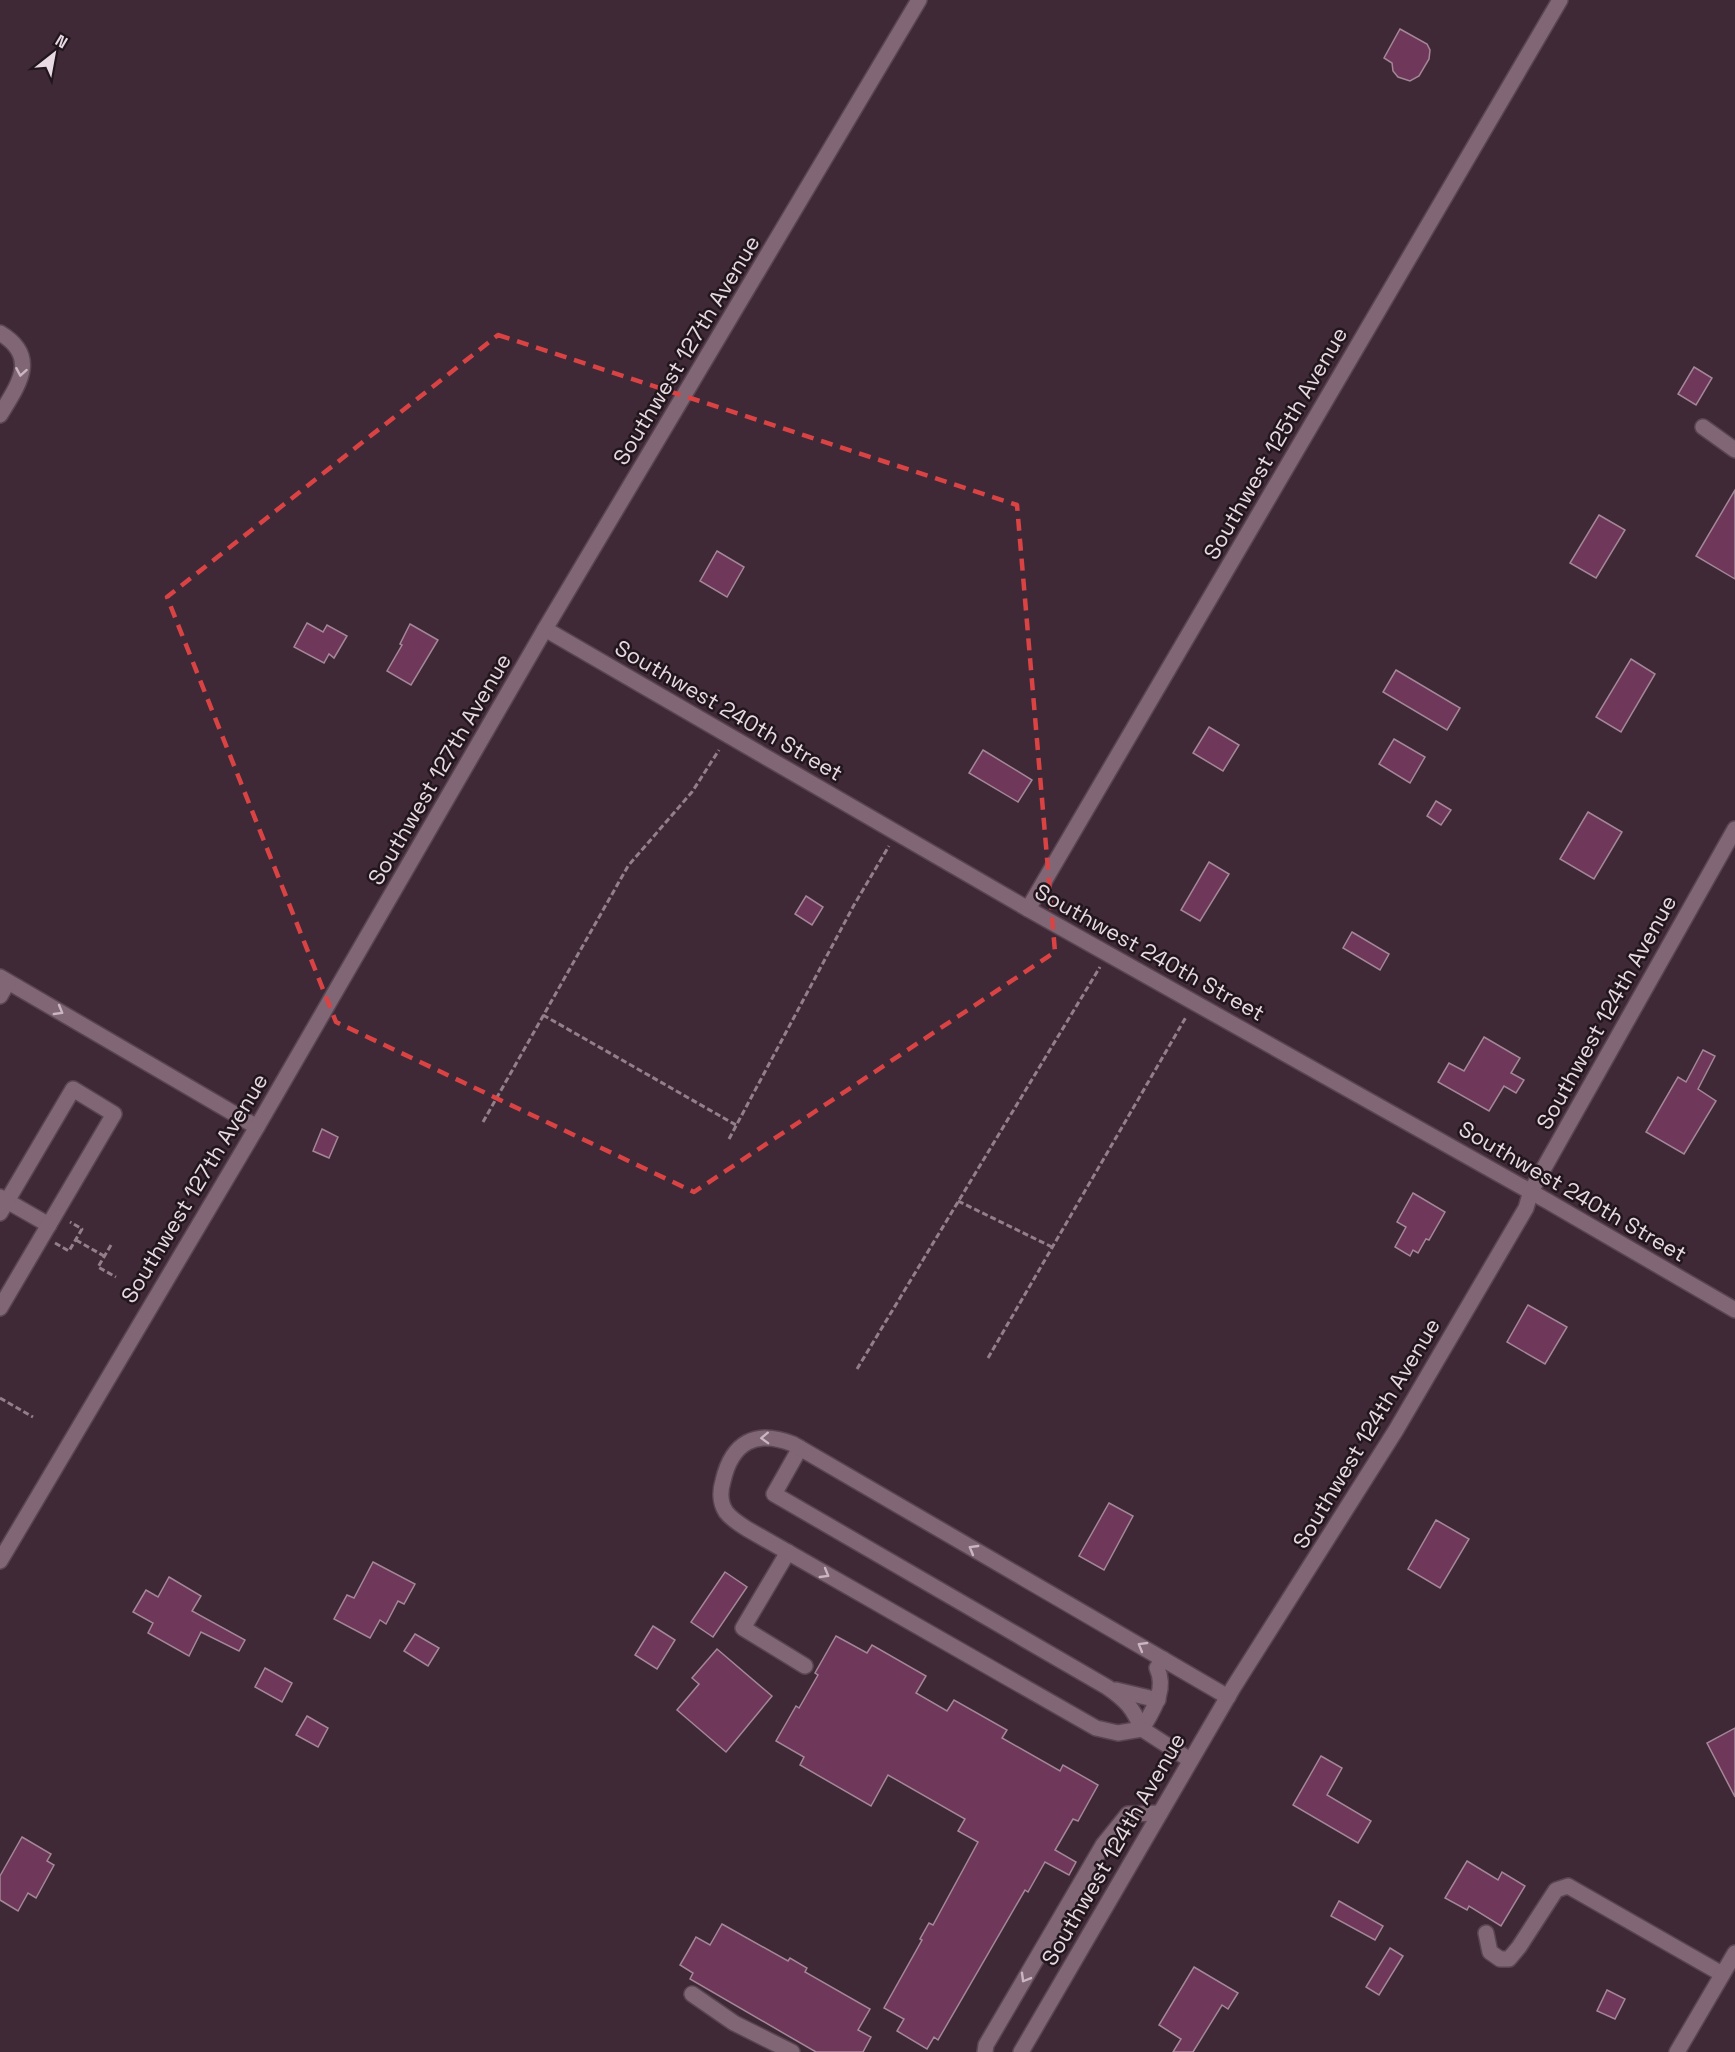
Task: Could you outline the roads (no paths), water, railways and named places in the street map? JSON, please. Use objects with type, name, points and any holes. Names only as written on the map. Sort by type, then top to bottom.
[{"type":"street","name":"Southwest 127th Avenue","points":[[0,1561],[257,1127],[545,629],[919,0]]},
{"type":"street","name":"Southwest 125th Avenue","points":[[1028,909],[1560,0]]},
{"type":"street","points":[[0,333],[16,346],[21,354],[23,370],[17,387],[0,415]]},
{"type":"street","points":[[1703,427],[1735,450]]},
{"type":"street","name":"Southwest 240th Street","points":[[545,629],[1028,909],[1531,1191],[1735,1310]]},
{"type":"street","name":"Southwest 124th Avenue","points":[[1021,2052],[1190,1760],[1396,1430],[1526,1208],[1531,1191],[1735,830]]},
{"type":"street","points":[[0,996],[4,979],[257,1127]]},
{"type":"street","points":[[0,1308],[50,1233],[114,1114],[73,1089],[2,1203],[50,1233]]},
{"type":"street","points":[[1142,1729],[1118,1733],[1096,1728],[742,1525],[727,1513],[722,1502],[721,1486],[726,1464],[739,1448],[755,1439],[779,1438],[800,1448],[1228,1697]]},
{"type":"street","points":[[800,1448],[774,1494],[1107,1687],[1126,1701],[1142,1729],[1190,1760]]},
{"type":"street","points":[[788,1552],[743,1628],[805,1666]]},
{"type":"street","points":[[1142,1729],[1158,1700],[1161,1684],[1157,1668],[1163,1659]]},
{"type":"street","points":[[1107,1687],[1130,1695],[1158,1700]]},
{"type":"street","points":[[985,2052],[986,2045],[1103,1845],[1128,1814],[1160,1813]]},
{"type":"street","points":[[1486,1933],[1490,1952],[1500,1959],[1509,1959],[1556,1890],[1568,1886],[1722,1974]]},
{"type":"street","points":[[1677,2052],[1735,1953]]},
{"type":"street","points":[[692,1994],[734,2023],[792,2052]]}]
